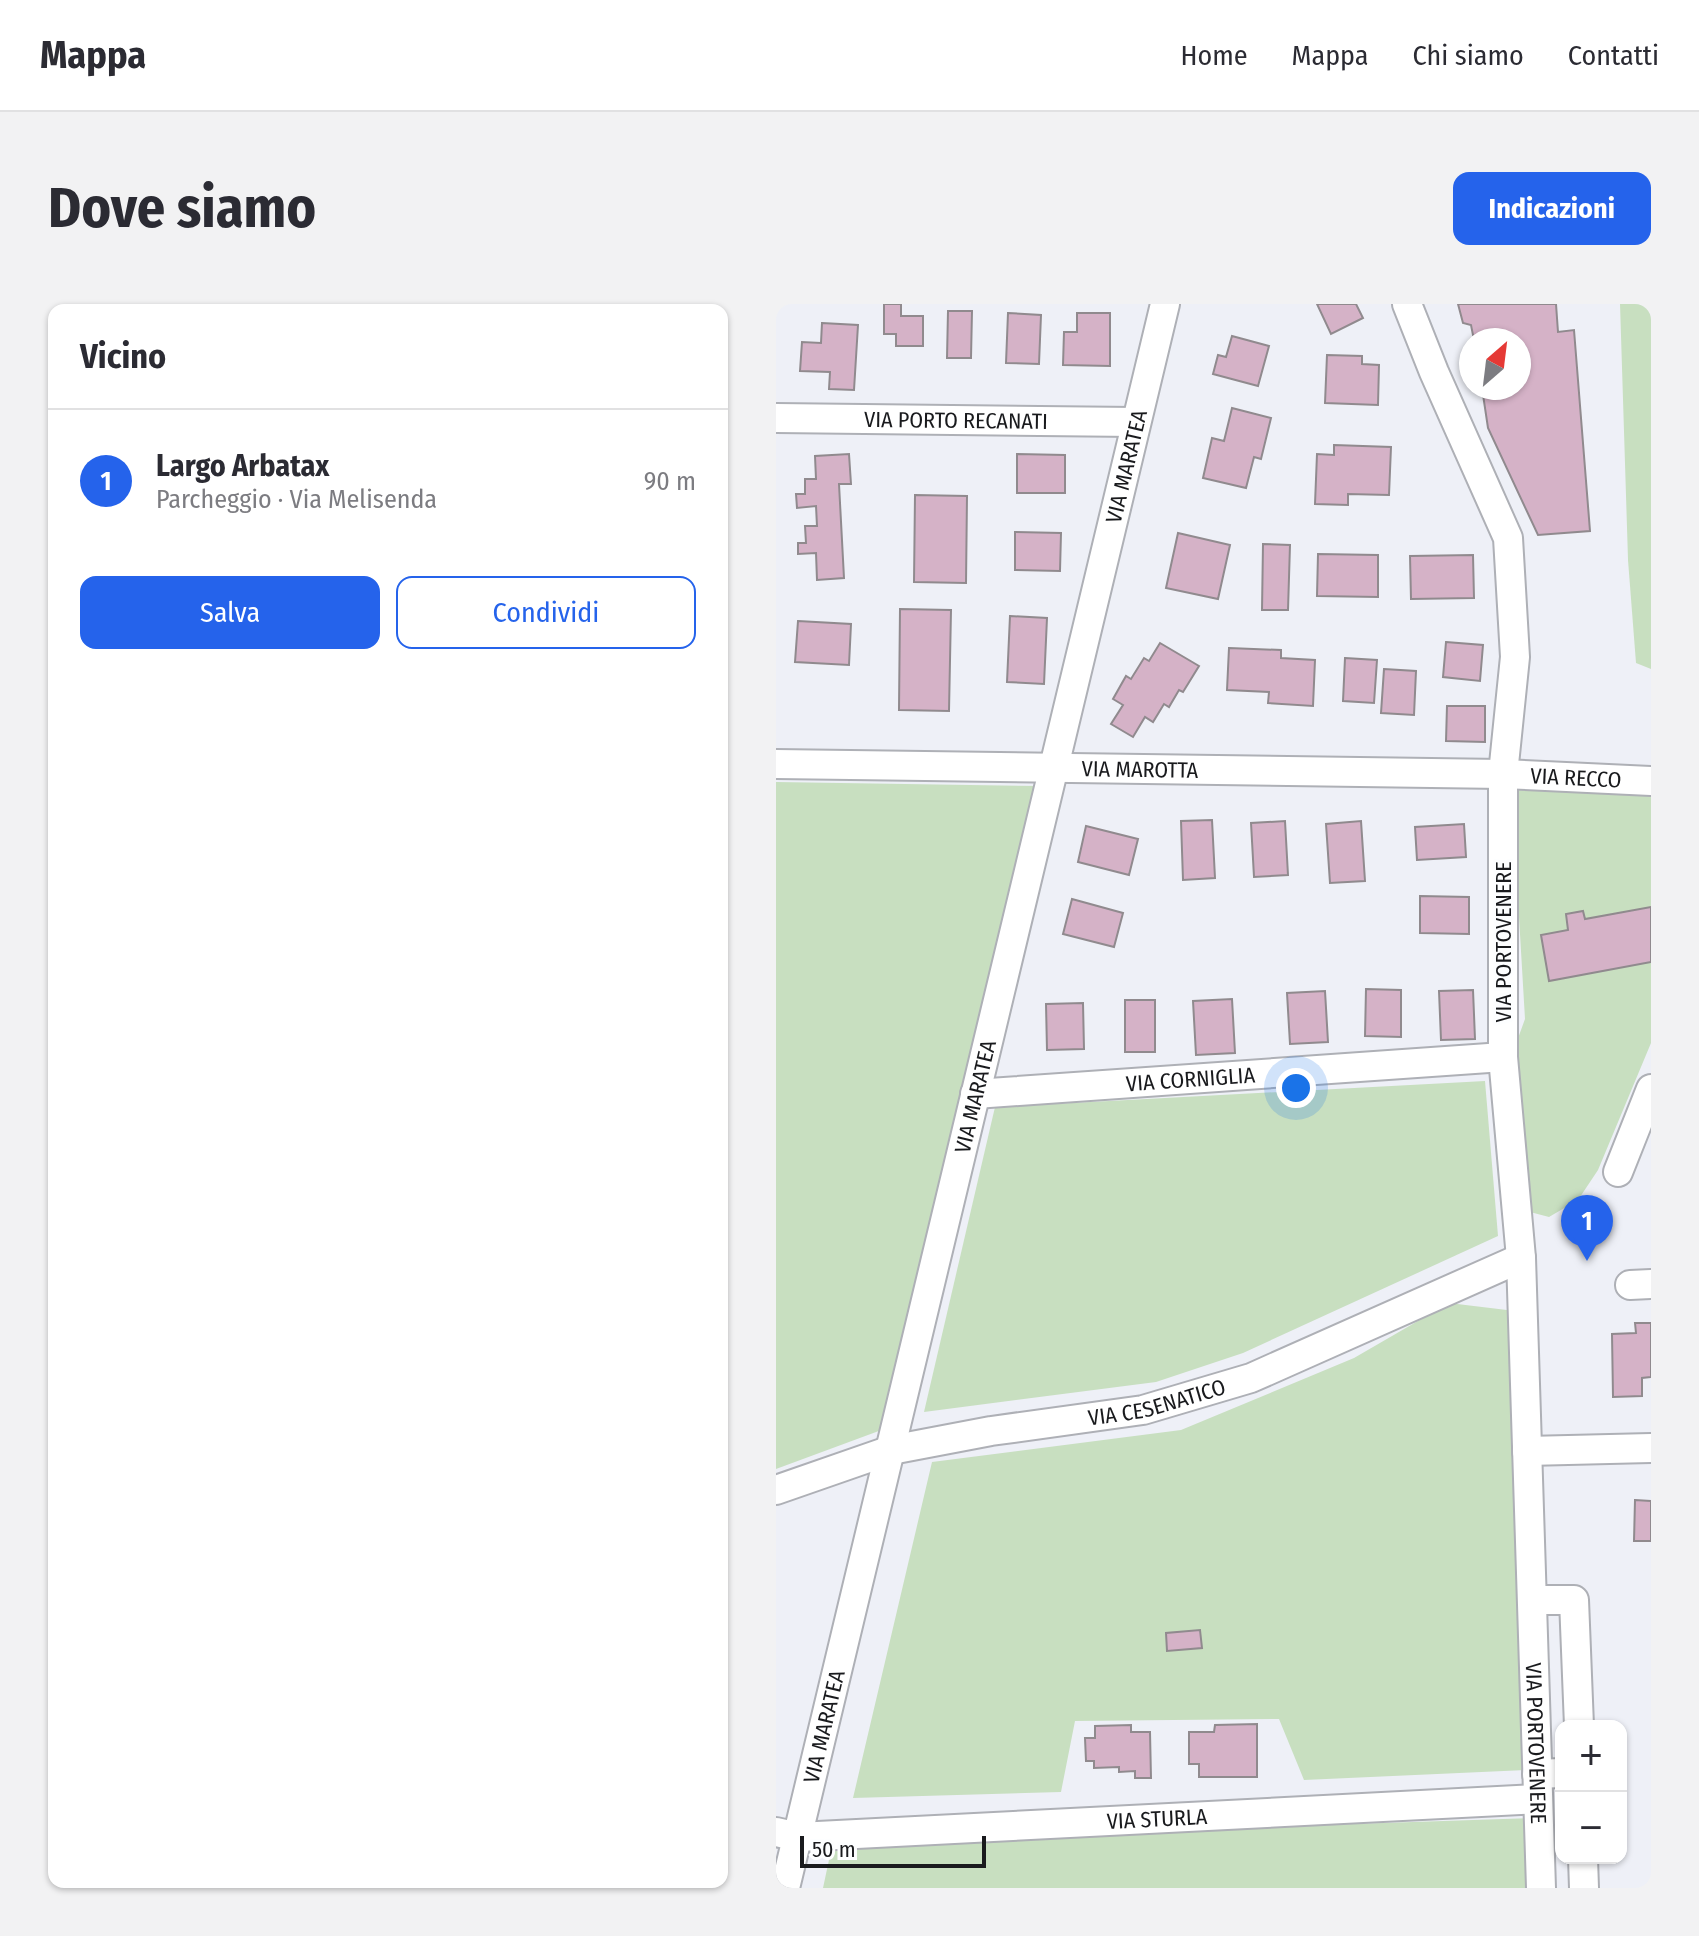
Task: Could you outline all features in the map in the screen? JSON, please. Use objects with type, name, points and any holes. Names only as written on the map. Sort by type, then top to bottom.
[{"type":"street","name":"VIA MARATEA","points":[[785,1888],[787,1834],[891,1450],[1165,304]]},
{"type":"street","name":"VIA PORTOVENERE","points":[[1407,304],[1508,538],[1515,657],[1503,774],[1503,1057],[1521,1258],[1532,1600],[1550,1835],[1541,1888]]},
{"type":"street","name":"VIA PORTO RECANATI","points":[[776,418],[1135,422]]},
{"type":"street","name":"VIA MAROTTA","points":[[776,764],[1503,774]]},
{"type":"street","name":"VIA RECCO","points":[[1503,774],[1651,781]]},
{"type":"street","name":"VIA CORNIGLIA","points":[[975,1094],[1503,1057]]},
{"type":"street","points":[[1618,1172],[1651,1089]]},
{"type":"street","name":"VIA CESENATICO","points":[[776,1490],[891,1450],[991,1431],[1143,1410],[1251,1378],[1521,1258]]},
{"type":"street","points":[[1527,1451],[1651,1448]]},
{"type":"street","name":"VIA PORTOVENERE","points":[[1532,1600],[1574,1600],[1579,1720]]},
{"type":"street","name":"VIA STURLA","points":[[787,1834],[1545,1782]]},
{"type":"street","points":[[1583,1864],[1584,1888]]},
{"type":"green space","points":[[1620,304],[1651,304],[1651,669],[1636,663],[1628,560]]},
{"type":"green space","points":[[776,782],[1039,786],[895,1425],[776,1469]]},
{"type":"green space","points":[[1514,790],[1651,795],[1651,907],[1585,919],[1566,914],[1568,930],[1541,936],[1549,980],[1651,962],[1651,1043],[1598,1170],[1578,1200],[1549,1217],[1530,1212],[1513,1052],[1525,1019],[1519,917],[1510,902]]},
{"type":"green space","points":[[1485,1081],[1498,1236],[1243,1353],[1156,1382],[924,1412],[995,1107]]},
{"type":"green space","points":[[1449,1303],[1515,1311],[1526,1770],[1304,1780],[1279,1719],[1075,1721],[1061,1792],[853,1798],[932,1462],[1181,1430],[1354,1358]],"holes":[[[1200,1630],[1201,1648],[1167,1651],[1166,1633]]]},
{"type":"green space","points":[[1534,1818],[1536,1888],[823,1888],[833,1841]]},
{"type":"building","points":[[884,304],[901,304],[901,316],[923,316],[923,346],[896,346],[896,334],[884,334]]},
{"type":"building","points":[[1317,304],[1356,304],[1363,318],[1331,334]]},
{"type":"building","points":[[1458,304],[1556,304],[1558,332],[1574,330],[1590,531],[1538,535],[1488,428],[1484,400],[1531,400],[1531,328],[1472,328],[1463,323]]},
{"type":"building","points":[[948,311],[972,311],[971,358],[947,358]]},
{"type":"building","points":[[1008,313],[1041,315],[1039,364],[1006,363]]},
{"type":"building","points":[[1077,313],[1110,313],[1110,366],[1063,365],[1064,332],[1077,332]]},
{"type":"building","points":[[822,323],[858,325],[854,390],[829,389],[830,372],[800,371],[802,342],[821,343]]},
{"type":"building","points":[[1232,336],[1269,346],[1258,386],[1213,374],[1218,355],[1226,357]]},
{"type":"building","points":[[1327,355],[1362,356],[1362,364],[1379,365],[1378,405],[1325,403]]},
{"type":"building","points":[[1232,408],[1271,418],[1261,459],[1254,457],[1246,488],[1203,478],[1212,438],[1224,441]]},
{"type":"building","points":[[1334,445],[1391,447],[1389,495],[1348,494],[1348,505],[1315,504],[1317,454],[1334,455]]},
{"type":"building","points":[[849,454],[851,484],[839,484],[844,578],[817,580],[816,553],[798,554],[798,543],[806,543],[805,526],[817,526],[816,506],[797,508],[796,494],[805,494],[805,479],[816,479],[815,456]]},
{"type":"building","points":[[1017,454],[1065,455],[1065,493],[1017,493]]},
{"type":"building","points":[[915,495],[967,496],[966,583],[914,582]]},
{"type":"building","points":[[1015,532],[1061,533],[1060,571],[1015,570]]},
{"type":"building","points":[[1178,533],[1230,545],[1218,599],[1166,588]]},
{"type":"building","points":[[1263,544],[1290,545],[1288,610],[1262,610]]},
{"type":"building","points":[[1318,554],[1378,555],[1378,597],[1317,596]]},
{"type":"building","points":[[1473,555],[1474,598],[1411,599],[1410,556]]},
{"type":"building","points":[[900,609],[951,610],[949,711],[899,710]]},
{"type":"building","points":[[1010,616],[1047,618],[1044,684],[1007,682]]},
{"type":"building","points":[[798,621],[851,624],[849,665],[795,662]]},
{"type":"building","points":[[1446,642],[1483,645],[1480,681],[1443,677]]},
{"type":"building","points":[[1160,643],[1199,666],[1183,692],[1179,690],[1169,707],[1164,704],[1153,722],[1145,717],[1133,737],[1111,724],[1123,705],[1113,699],[1126,676],[1131,679],[1144,658],[1149,661]]},
{"type":"building","points":[[1229,648],[1281,650],[1281,658],[1315,660],[1313,706],[1268,703],[1269,692],[1227,690]]},
{"type":"building","points":[[1345,658],[1377,660],[1374,703],[1343,701]]},
{"type":"building","points":[[1384,669],[1416,671],[1414,715],[1381,713]]},
{"type":"building","points":[[1447,706],[1485,706],[1485,742],[1446,741]]},
{"type":"building","points":[[1212,820],[1215,878],[1183,880],[1181,821]]},
{"type":"building","points":[[1285,821],[1288,875],[1254,877],[1251,823]]},
{"type":"building","points":[[1361,821],[1365,881],[1330,883],[1326,824]]},
{"type":"building","points":[[1464,824],[1466,857],[1417,860],[1415,827]]},
{"type":"building","points":[[1086,826],[1138,839],[1129,875],[1078,862]]},
{"type":"building","points":[[1420,896],[1469,897],[1469,934],[1420,933]]},
{"type":"building","points":[[1072,899],[1123,913],[1114,947],[1063,934]]},
{"type":"building","points":[[1651,907],[1651,962],[1549,981],[1541,935],[1568,930],[1566,914],[1583,911],[1585,919]]},
{"type":"building","points":[[1366,989],[1401,990],[1401,1037],[1365,1036]]},
{"type":"building","points":[[1473,990],[1475,1039],[1441,1040],[1439,991]]},
{"type":"building","points":[[1325,991],[1328,1042],[1290,1044],[1287,993]]},
{"type":"building","points":[[1232,999],[1235,1053],[1196,1055],[1193,1001]]},
{"type":"building","points":[[1125,1000],[1155,1000],[1155,1052],[1125,1052]]},
{"type":"building","points":[[1083,1003],[1084,1049],[1047,1050],[1046,1004]]},
{"type":"building","points":[[1635,1323],[1651,1323],[1651,1377],[1642,1378],[1642,1396],[1613,1397],[1612,1334],[1636,1333]]},
{"type":"building","points":[[1635,1500],[1651,1501],[1651,1541],[1634,1541]]},
{"type":"building","points":[[1200,1630],[1202,1648],[1167,1651],[1166,1633]]},
{"type":"building","points":[[1257,1724],[1257,1777],[1199,1777],[1199,1764],[1189,1764],[1189,1732],[1214,1732],[1215,1725]]},
{"type":"building","points":[[1131,1725],[1131,1732],[1150,1732],[1151,1778],[1135,1778],[1135,1771],[1119,1772],[1119,1767],[1094,1768],[1094,1761],[1086,1761],[1085,1738],[1095,1738],[1095,1726]]},
{"type":"place","name":"Largo Arbatax","points":[[1587,1261]]}]
